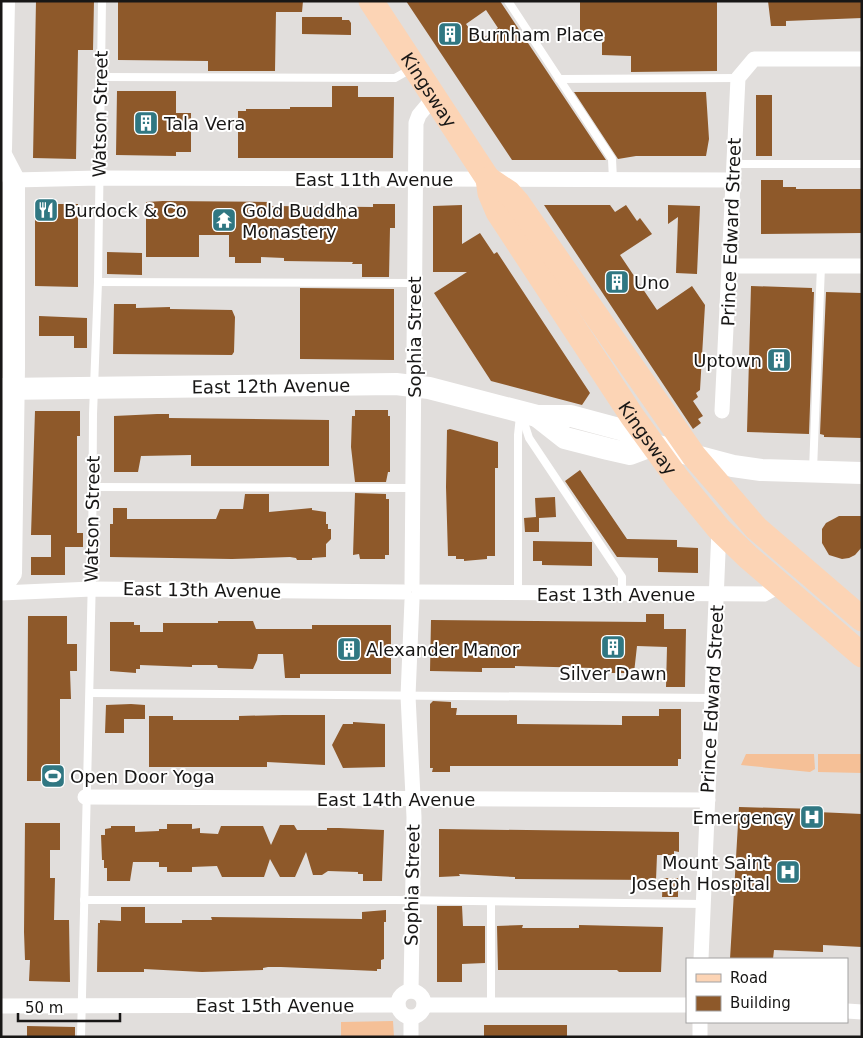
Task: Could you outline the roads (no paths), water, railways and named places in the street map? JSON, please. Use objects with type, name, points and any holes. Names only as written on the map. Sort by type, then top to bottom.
[{"type":"main road","name":"Kingsway","points":[[371,1],[488,179],[509,193],[517,202],[694,456],[756,528],[862,620]]},
{"type":"main road","name":"Kingsway","points":[[488,179],[490,193],[498,212],[654,446],[719,529],[862,655]]},
{"type":"street","points":[[1,149],[4,1]]},
{"type":"street","points":[[738,78],[754,59],[862,59]]},
{"type":"street","name":"Prince Edward Street","points":[[722,410],[738,78]]},
{"type":"street","name":"Sophia Street","points":[[411,991],[413,799],[408,696],[412,592],[414,178],[416,122],[419,115],[435,96]]},
{"type":"street","points":[[1,155],[14,180],[7,389],[10,573],[1,587]]},
{"type":"street","name":"East 11th Avenue","points":[[14,180],[99,178],[734,180]]},
{"type":"street","points":[[730,266],[862,266]]},
{"type":"street","name":"East 12th Avenue","points":[[7,389],[350,383],[414,386],[529,414],[565,438],[608,449],[630,454],[654,446]]},
{"type":"street","points":[[654,446],[761,470],[862,473]]},
{"type":"street","name":"Prince Edward Street","points":[[701,958],[719,529]]},
{"type":"street","name":"East 13th Avenue","points":[[1,593],[92,589],[764,594],[781,585]]},
{"type":"street","name":"East 14th Avenue","points":[[85,797],[708,800]]},
{"type":"street","points":[[411,1018],[401,1012],[398,1005],[403,994],[411,991],[419,994],[424,1005]]},
{"type":"street","name":"East 15th Avenue","points":[[1,1006],[398,1005]]},
{"type":"street","points":[[424,1005],[686,1005]]},
{"type":"street","points":[[411,1018],[419,1015],[424,1005]]},
{"type":"street","points":[[848,1011],[862,1012]]},
{"type":"street","points":[[411,1018],[411,1037]]},
{"type":"street","points":[[700,1023],[700,1037]]},
{"type":"lane","name":"Watson Street","points":[[81,1037],[85,797],[90,693],[102,1]]},
{"type":"lane","points":[[508,1],[612,159],[614,180]]},
{"type":"lane","points":[[101,77],[395,78],[415,67]]},
{"type":"lane","points":[[559,79],[738,78]]},
{"type":"lane","points":[[734,164],[862,164]]},
{"type":"lane","points":[[813,472],[821,266]]},
{"type":"lane","points":[[98,282],[414,283]]},
{"type":"lane","points":[[518,593],[518,435],[529,414]]},
{"type":"lane","points":[[529,414],[529,438],[622,577],[622,593]]},
{"type":"lane","points":[[93,487],[413,488]]},
{"type":"lane","points":[[90,693],[712,698]]},
{"type":"lane","points":[[84,900],[704,904]]},
{"type":"lane","points":[[491,902],[491,1005]]},
{"type":"place","name":"Burnham Place","points":[[450,34]]},
{"type":"place","name":"Tala Vera","points":[[146,123]]},
{"type":"place","name":"Burdock & Co","points":[[46,210]]},
{"type":"place","name":"Gold Buddha Monastery","points":[[224,220]]},
{"type":"place","name":"Uno","points":[[617,282]]},
{"type":"place","name":"Uptown","points":[[779,360]]},
{"type":"place","name":"Silver Dawn","points":[[613,647]]},
{"type":"place","name":"Alexander Manor","points":[[349,649]]},
{"type":"place","name":"Open Door Yoga","points":[[53,776]]},
{"type":"place","name":"Emergency","points":[[812,817]]},
{"type":"place","name":"Mount Saint Joseph Hospital","points":[[788,872]]}]
